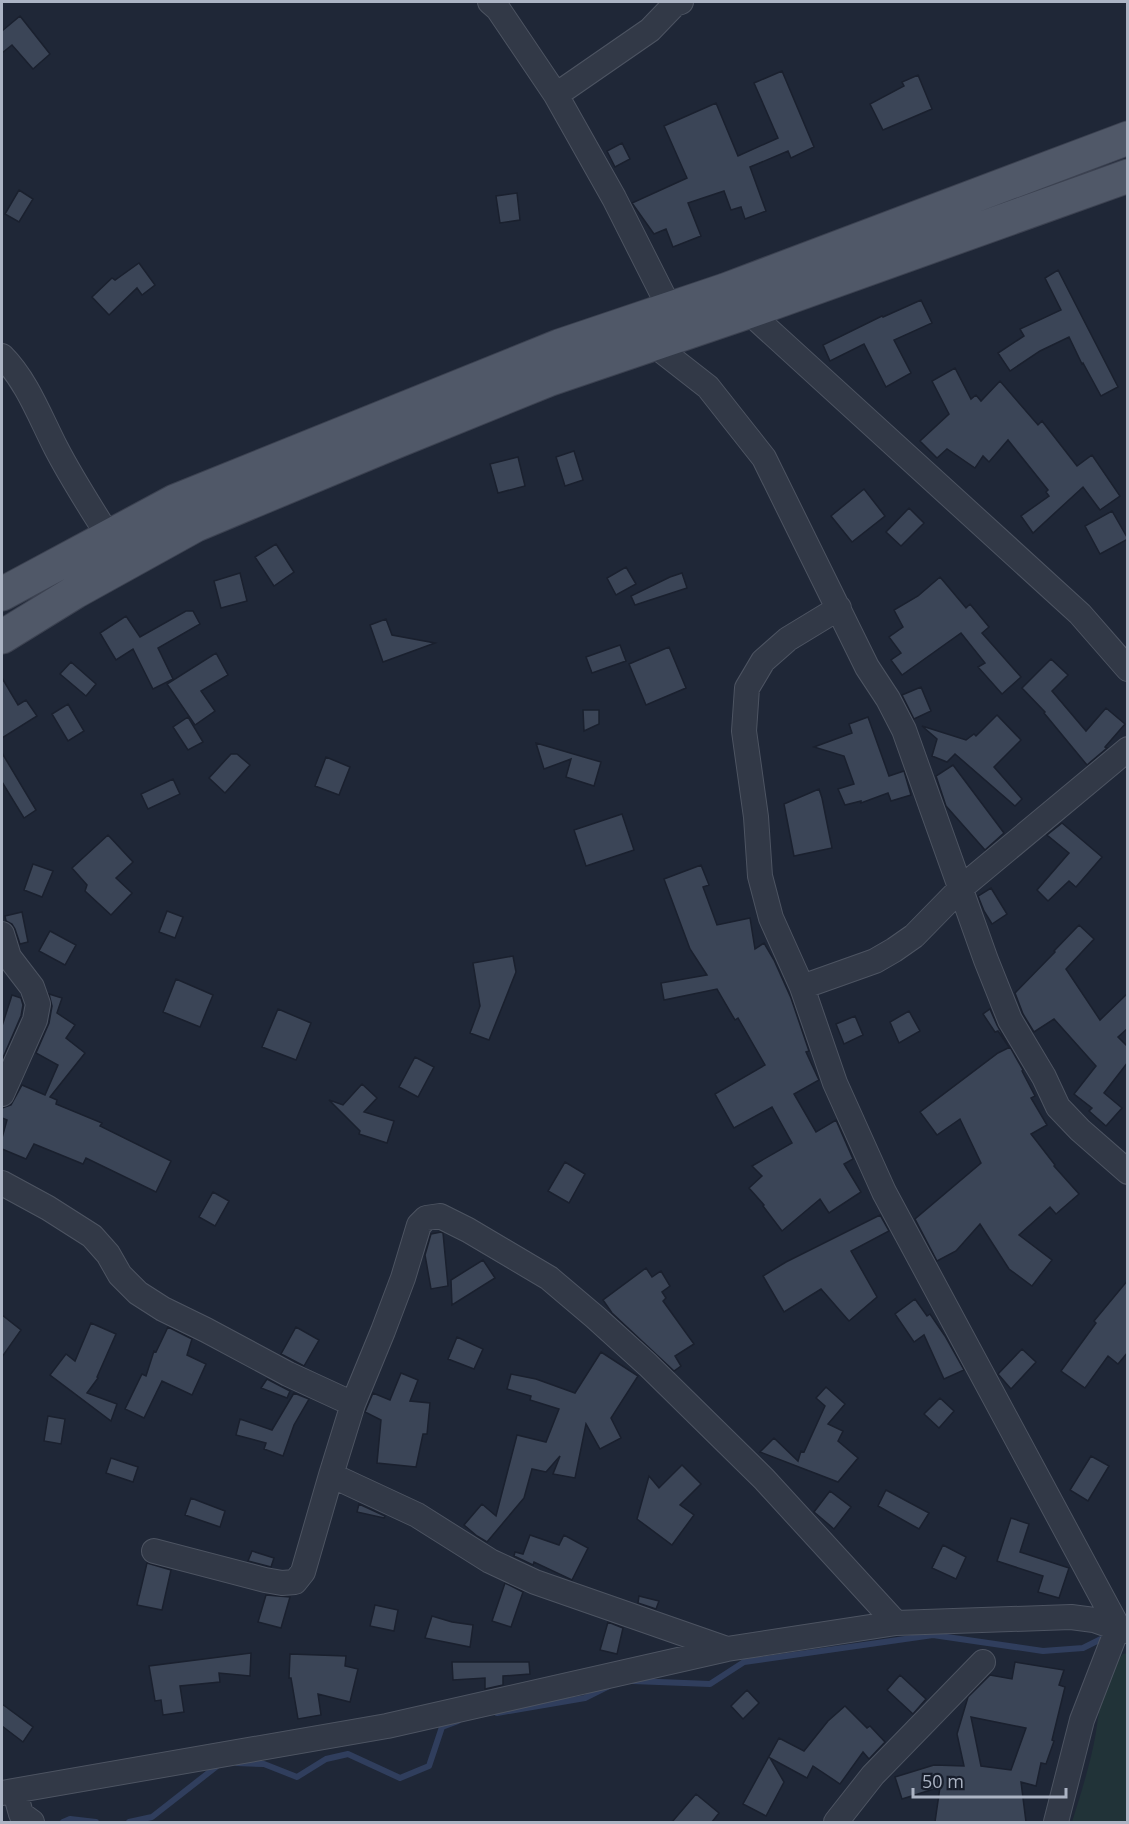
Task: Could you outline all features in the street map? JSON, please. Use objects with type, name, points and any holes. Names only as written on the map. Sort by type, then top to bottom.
[{"type":"main road","points":[[2,638],[75,592],[196,525],[548,381],[653,344],[737,301],[1128,138]]},
{"type":"main road","points":[[2,594],[186,497],[559,346],[670,309],[737,301],[1128,176]]},
{"type":"street","points":[[490,2],[498,9],[556,95],[614,198],[670,309]]},
{"type":"street","points":[[556,95],[650,30],[675,4],[681,2]]},
{"type":"street","points":[[737,301],[1080,614],[1128,669]]},
{"type":"street","points":[[653,344],[708,387],[764,458],[867,667],[888,699],[904,730],[986,960],[1010,1020],[1044,1077],[1058,1107],[1080,1130],[1128,1172]]},
{"type":"street","points":[[2,356],[10,364],[30,396],[56,449],[109,537]]},
{"type":"street","points":[[838,608],[788,639],[763,661],[747,688],[744,730],[756,817],[760,876],[771,918],[802,987],[835,1083],[884,1192],[1123,1629]]},
{"type":"street","points":[[802,987],[874,961],[914,936],[962,888],[1128,749]]},
{"type":"street","points":[[2,934],[9,957],[32,987],[38,1004],[35,1020],[2,1094]]},
{"type":"street","points":[[2,1183],[92,1236],[108,1254],[120,1275],[138,1293],[155,1304],[206,1329],[261,1361],[353,1404]]},
{"type":"street","points":[[154,1551],[265,1580],[282,1583],[295,1582],[303,1572],[353,1404],[383,1331],[419,1225],[426,1218],[440,1216],[549,1278],[648,1365],[764,1479],[896,1623]]},
{"type":"street","points":[[331,1475],[417,1515],[490,1562],[535,1582],[727,1649]]},
{"type":"street","points":[[17,1805],[387,1726],[727,1649],[896,1623],[1071,1617],[1094,1620],[1123,1629]]},
{"type":"street","points":[[1056,1822],[1082,1720],[1123,1629]]},
{"type":"street","points":[[836,1822],[873,1775],[983,1662]]},
{"type":"shaded area","points":[[1127,1653],[1127,1822],[1072,1822],[1086,1777],[1106,1681],[1116,1662]]},
{"type":"building","points":[[20,16],[50,54],[33,69],[12,45],[2,53],[2,31]]},
{"type":"building","points":[[782,71],[814,147],[791,158],[788,151],[750,167],[766,211],[745,219],[741,207],[731,210],[724,191],[688,203],[701,236],[673,247],[666,229],[654,234],[632,203],[687,178],[664,126],[716,103],[738,156],[778,138],[754,83]]},
{"type":"building","points":[[918,75],[932,109],[883,130],[870,104],[904,86],[902,82]]},
{"type":"building","points":[[622,143],[630,159],[615,167],[607,151]]},
{"type":"building","points":[[19,190],[33,199],[19,222],[5,214]]},
{"type":"building","points":[[517,193],[520,220],[500,223],[496,196]]},
{"type":"building","points":[[139,263],[155,285],[142,295],[137,288],[109,315],[92,297],[112,278],[115,280]]},
{"type":"building","points":[[1058,270],[1118,387],[1101,396],[1069,337],[1040,351],[1010,371],[998,353],[1024,336],[1020,329],[1061,310],[1045,278]]},
{"type":"building","points":[[921,300],[932,323],[894,340],[911,373],[886,387],[864,344],[830,361],[823,345]]},
{"type":"building","points":[[955,368],[971,399],[976,395],[981,401],[1000,381],[1038,425],[1042,421],[1077,466],[1092,455],[1120,496],[1100,510],[1083,487],[1033,533],[1021,516],[1049,496],[1046,492],[1048,490],[1008,440],[989,462],[983,456],[975,468],[947,449],[937,458],[920,441],[949,414],[932,381]]},
{"type":"building","points":[[574,451],[583,480],[565,486],[556,457]]},
{"type":"building","points":[[518,457],[525,486],[498,493],[490,464]]},
{"type":"building","points":[[864,489],[885,516],[852,542],[831,516]]},
{"type":"building","points":[[909,508],[924,523],[901,546],[886,532]]},
{"type":"building","points":[[1112,511],[1128,539],[1100,554],[1085,526]]},
{"type":"building","points":[[276,544],[294,572],[274,586],[255,557]]},
{"type":"building","points":[[626,567],[636,584],[616,595],[607,578]]},
{"type":"building","points":[[240,573],[247,601],[221,608],[214,581]]},
{"type":"building","points":[[682,573],[687,588],[635,605],[631,596]]},
{"type":"building","points":[[940,577],[966,608],[970,604],[989,627],[982,633],[1021,677],[1002,694],[978,667],[985,663],[961,633],[902,675],[891,660],[901,653],[889,637],[903,627],[894,610],[918,596]]},
{"type":"building","points":[[186,611],[193,611],[200,624],[158,648],[173,679],[153,689],[133,649],[116,660],[100,633],[126,616],[140,637]]},
{"type":"building","points":[[386,619],[392,635],[435,643],[383,662],[370,625]]},
{"type":"building","points":[[620,645],[626,661],[592,673],[586,657]]},
{"type":"building","points":[[669,647],[686,688],[646,705],[629,664]]},
{"type":"building","points":[[216,653],[228,675],[201,691],[215,711],[195,725],[167,684]]},
{"type":"building","points":[[1051,659],[1068,675],[1052,691],[1086,731],[1106,708],[1125,724],[1105,747],[1107,748],[1087,765],[1045,712],[1022,688]]},
{"type":"building","points":[[71,662],[96,684],[86,696],[60,674]]},
{"type":"building","points":[[2,678],[18,705],[26,700],[37,716],[2,738]]},
{"type":"building","points":[[921,687],[931,711],[914,719],[902,695]]},
{"type":"building","points":[[68,704],[84,731],[68,741],[52,714]]},
{"type":"building","points":[[583,710],[599,710],[599,724],[584,731]]},
{"type":"building","points":[[997,715],[1021,740],[994,767],[1022,799],[1015,806],[955,754],[947,762],[932,756],[937,739],[922,726],[966,740],[974,734],[976,736]]},
{"type":"building","points":[[188,717],[203,742],[188,750],[173,727]]},
{"type":"building","points":[[868,717],[889,776],[904,771],[911,795],[891,801],[888,793],[861,803],[861,801],[845,805],[838,789],[854,784],[844,756],[814,747],[852,733],[849,724]]},
{"type":"building","points":[[536,743],[601,762],[594,786],[566,777],[571,759],[544,769]]},
{"type":"building","points":[[2,753],[36,810],[24,818],[2,782]]},
{"type":"building","points":[[231,754],[237,754],[250,765],[225,793],[209,778]]},
{"type":"building","points":[[326,757],[350,767],[339,795],[315,786]]},
{"type":"building","points":[[953,765],[1004,833],[985,850],[946,806],[936,776]]},
{"type":"building","points":[[173,779],[180,794],[148,809],[141,794]]},
{"type":"building","points":[[819,789],[832,848],[794,856],[784,804]]},
{"type":"building","points":[[622,814],[634,850],[586,866],[574,830]]},
{"type":"building","points":[[1062,823],[1102,857],[1076,887],[1069,881],[1048,901],[1037,890],[1069,853],[1047,835]]},
{"type":"building","points":[[108,835],[133,862],[116,878],[132,893],[111,915],[85,891],[87,885],[72,868]]},
{"type":"building","points":[[33,864],[53,871],[42,897],[24,890]]},
{"type":"building","points":[[701,865],[709,885],[703,887],[717,925],[750,918],[755,949],[764,943],[774,960],[791,998],[809,1051],[806,1052],[819,1080],[794,1094],[816,1132],[836,1120],[853,1159],[844,1164],[861,1192],[829,1213],[820,1199],[782,1231],[749,1188],[762,1176],[752,1166],[792,1143],[772,1107],[734,1128],[715,1094],[765,1065],[738,1018],[735,1020],[717,989],[664,1000],[661,983],[707,975],[690,949],[664,879]]},
{"type":"building","points":[[991,888],[1007,914],[992,924],[978,896]]},
{"type":"building","points":[[167,911],[183,917],[175,938],[159,932]]},
{"type":"building","points":[[22,912],[28,942],[20,944],[15,929],[6,921],[5,916]]},
{"type":"building","points":[[1079,925],[1094,939],[1066,969],[1100,1020],[1128,993],[1128,1028],[1118,1037],[1128,1047],[1128,1062],[1104,1093],[1122,1108],[1106,1126],[1089,1111],[1092,1108],[1074,1094],[1096,1066],[1054,1019],[1034,1032],[1023,1014],[1015,993]]},
{"type":"building","points":[[50,931],[76,945],[65,965],[39,951]]},
{"type":"building","points":[[513,956],[516,972],[489,1040],[470,1033],[480,1006],[473,963]]},
{"type":"building","points":[[176,979],[213,995],[200,1027],[163,1012]]},
{"type":"building","points":[[49,994],[62,998],[57,1013],[75,1025],[66,1038],[85,1053],[50,1097],[57,1100],[56,1104],[102,1123],[100,1126],[171,1161],[156,1192],[86,1158],[83,1164],[34,1144],[26,1159],[2,1149],[2,1138],[7,1120],[2,1118],[2,1108],[11,1105],[22,1085],[45,1095],[58,1065],[36,1053],[49,1023],[52,1006]]},
{"type":"building","points":[[12,995],[21,998],[23,1005],[21,1016],[2,1060],[2,1026]]},
{"type":"building","points":[[278,1009],[311,1023],[296,1060],[262,1047]]},
{"type":"building","points":[[990,1009],[997,1025],[1009,1047],[983,1014]]},
{"type":"building","points":[[909,1011],[920,1031],[899,1043],[890,1022]]},
{"type":"building","points":[[855,1016],[863,1035],[844,1044],[836,1024]]},
{"type":"building","points":[[1010,1047],[1035,1096],[1031,1098],[1047,1125],[1031,1134],[1054,1166],[1079,1194],[1056,1214],[1050,1207],[1019,1235],[1052,1260],[1032,1286],[1009,1269],[980,1224],[956,1251],[937,1261],[915,1219],[981,1163],[960,1119],[937,1135],[920,1112],[998,1053]]},
{"type":"building","points":[[415,1057],[434,1067],[418,1097],[399,1087]]},
{"type":"building","points":[[362,1084],[377,1098],[364,1112],[394,1121],[387,1143],[359,1134],[360,1131],[329,1100],[343,1105]]},
{"type":"building","points":[[565,1162],[585,1174],[569,1203],[548,1191]]},
{"type":"building","points":[[213,1192],[229,1201],[215,1226],[199,1217]]},
{"type":"building","points":[[880,1215],[889,1231],[851,1251],[877,1297],[849,1321],[821,1289],[784,1312],[763,1276]]},
{"type":"building","points":[[443,1233],[448,1286],[431,1289],[425,1255],[431,1234]]},
{"type":"building","points":[[483,1260],[495,1278],[452,1305],[451,1280]]},
{"type":"building","points":[[646,1268],[652,1277],[661,1271],[670,1286],[662,1292],[666,1298],[663,1301],[694,1344],[675,1356],[681,1366],[674,1371],[612,1313],[603,1300]]},
{"type":"building","points":[[1128,1280],[1128,1352],[1118,1364],[1108,1356],[1085,1388],[1061,1371],[1096,1323],[1094,1321]]},
{"type":"building","points":[[915,1299],[927,1316],[930,1314],[964,1370],[944,1379],[924,1335],[914,1342],[895,1314]]},
{"type":"building","points":[[2,1315],[21,1330],[2,1357]]},
{"type":"building","points":[[91,1323],[116,1334],[98,1378],[87,1393],[117,1404],[111,1421],[50,1375],[66,1354],[75,1361]]},
{"type":"building","points":[[168,1327],[192,1339],[187,1355],[206,1364],[192,1395],[162,1381],[144,1418],[125,1409],[142,1374],[146,1376],[154,1351],[156,1352]]},
{"type":"building","points":[[296,1327],[319,1340],[304,1366],[281,1354]]},
{"type":"building","points":[[457,1337],[483,1349],[474,1369],[448,1359]]},
{"type":"building","points":[[1022,1349],[1036,1362],[1011,1389],[998,1374]]},
{"type":"building","points":[[601,1352],[638,1376],[611,1418],[621,1438],[600,1449],[586,1424],[575,1478],[553,1474],[560,1456],[546,1472],[532,1469],[524,1498],[487,1542],[477,1536],[464,1525],[482,1504],[496,1516],[517,1435],[546,1442],[559,1409],[530,1400],[531,1396],[507,1389],[511,1374],[536,1379],[575,1393]]},
{"type":"building","points":[[401,1373],[418,1380],[410,1401],[430,1403],[427,1434],[423,1434],[416,1467],[377,1463],[381,1420],[365,1412],[373,1393],[390,1400]]},
{"type":"building","points":[[267,1379],[290,1391],[287,1398],[261,1388]]},
{"type":"building","points":[[826,1387],[845,1404],[828,1424],[843,1431],[838,1441],[858,1458],[838,1482],[760,1452],[774,1438],[798,1461],[825,1406],[816,1398]]},
{"type":"building","points":[[294,1393],[309,1399],[294,1425],[283,1456],[264,1449],[266,1443],[236,1435],[240,1419],[272,1430]]},
{"type":"building","points":[[940,1398],[954,1411],[939,1428],[924,1414]]},
{"type":"building","points":[[48,1416],[65,1419],[61,1444],[44,1441]]},
{"type":"building","points":[[1091,1456],[1109,1466],[1088,1501],[1070,1490]]},
{"type":"building","points":[[111,1458],[138,1467],[133,1482],[106,1473]]},
{"type":"building","points":[[682,1465],[701,1484],[680,1505],[694,1515],[672,1545],[637,1519],[649,1476],[659,1488]]},
{"type":"building","points":[[886,1490],[929,1513],[919,1529],[878,1506]]},
{"type":"building","points":[[830,1491],[851,1507],[834,1529],[814,1512]]},
{"type":"building","points":[[191,1498],[225,1511],[220,1527],[185,1515]]},
{"type":"building","points":[[359,1504],[385,1516],[384,1518],[357,1512]]},
{"type":"building","points":[[1011,1518],[1029,1524],[1020,1552],[1069,1568],[1059,1598],[1038,1592],[1043,1576],[997,1561]]},
{"type":"building","points":[[530,1535],[559,1545],[564,1535],[588,1548],[572,1580],[534,1562],[533,1565],[514,1556],[515,1552],[523,1554]]},
{"type":"building","points":[[943,1545],[966,1557],[956,1579],[932,1568]]},
{"type":"building","points":[[252,1551],[274,1558],[271,1567],[248,1561]]},
{"type":"building","points":[[147,1563],[171,1570],[162,1610],[137,1605]]},
{"type":"building","points":[[505,1583],[523,1592],[511,1627],[492,1621]]},
{"type":"building","points":[[266,1595],[290,1597],[281,1628],[258,1622]]},
{"type":"building","points":[[639,1596],[659,1601],[656,1609],[638,1603]]},
{"type":"building","points":[[375,1605],[398,1610],[394,1631],[370,1626]]},
{"type":"building","points":[[432,1616],[473,1625],[470,1647],[425,1638]]},
{"type":"building","points":[[608,1622],[623,1628],[617,1654],[600,1650]]},
{"type":"building","points":[[251,1653],[250,1676],[219,1673],[220,1682],[180,1686],[184,1712],[163,1715],[161,1700],[155,1701],[149,1666]]},
{"type":"building","points":[[290,1654],[346,1656],[345,1666],[358,1669],[350,1702],[318,1694],[321,1715],[298,1719],[291,1678],[289,1678]]},
{"type":"building","points":[[452,1662],[529,1662],[530,1674],[503,1676],[503,1685],[485,1689],[485,1678],[453,1680]]},
{"type":"building","points":[[1015,1662],[1064,1670],[1059,1685],[1065,1687],[1052,1740],[1054,1741],[1046,1764],[1041,1763],[1036,1786],[1021,1782],[1026,1822],[935,1822],[940,1787],[902,1799],[895,1777],[934,1765],[964,1766],[957,1734],[968,1697],[990,1675],[1012,1679]],"holes":[[[971,1717],[1026,1728],[1011,1770],[981,1766]]]},
{"type":"building","points":[[900,1675],[926,1699],[913,1714],[887,1690]]},
{"type":"building","points":[[747,1690],[759,1703],[743,1719],[731,1706]]},
{"type":"building","points":[[2,1704],[33,1727],[23,1742],[2,1726]]},
{"type":"building","points":[[845,1706],[867,1728],[870,1726],[885,1742],[869,1759],[863,1752],[840,1784],[813,1766],[807,1778],[770,1758],[784,1782],[766,1816],[743,1804],[779,1738],[804,1751],[828,1721]]},
{"type":"building","points":[[696,1794],[719,1813],[712,1822],[672,1822]]},
{"type":"waterway","points":[[633,1681],[710,1684],[744,1662],[933,1635],[1043,1651],[1083,1648],[1101,1639],[1108,1642]]},
{"type":"waterway","points":[[497,1713],[585,1698],[609,1686]]},
{"type":"waterway","points":[[237,1763],[264,1764],[297,1777],[326,1759],[348,1754],[400,1778],[429,1766],[442,1727],[458,1721]]},
{"type":"waterway","points":[[129,1822],[152,1817],[221,1763]]},
{"type":"waterway","points":[[63,1822],[70,1819],[96,1822]]}]
